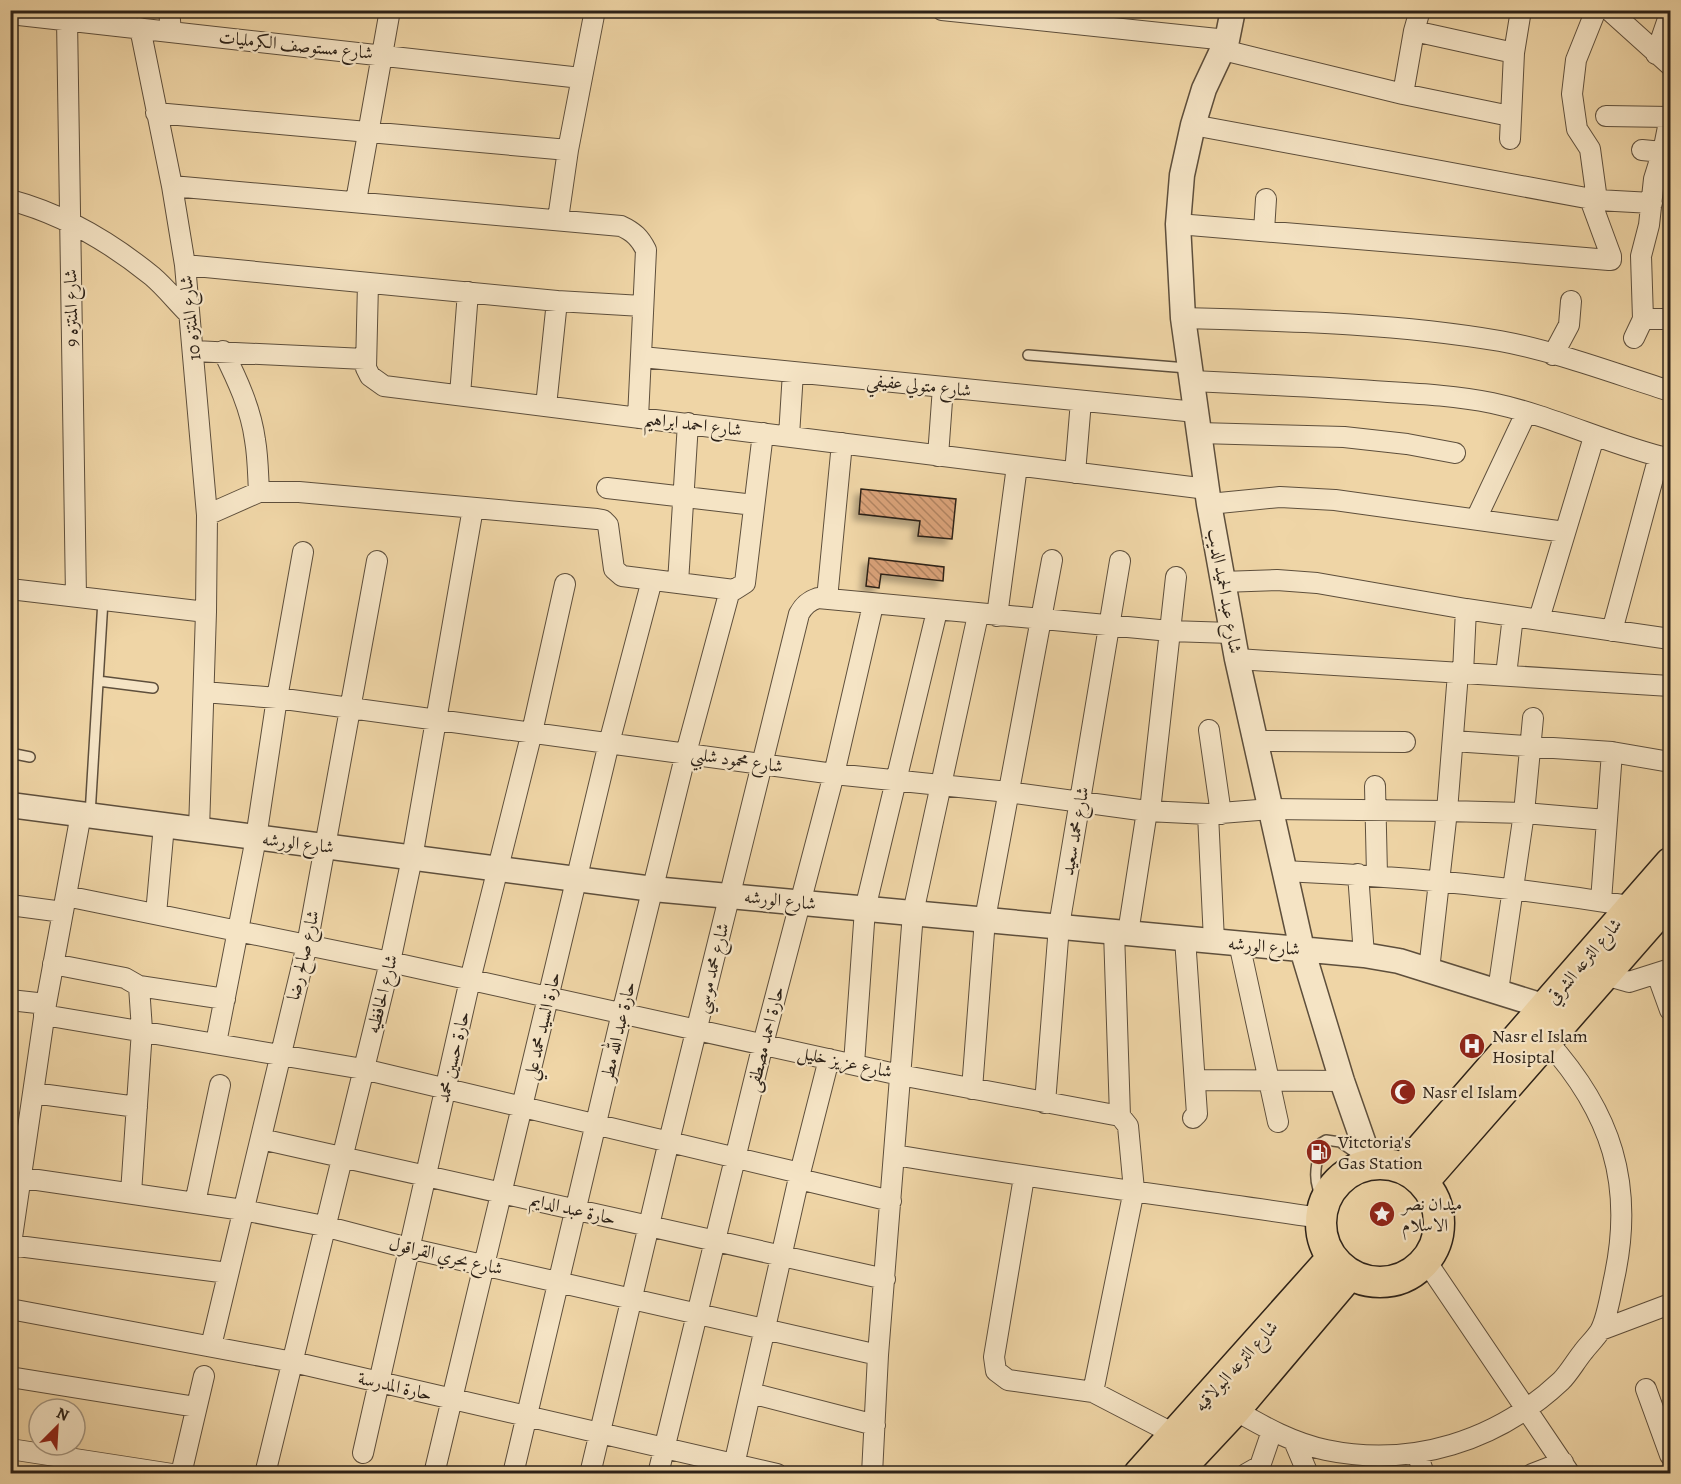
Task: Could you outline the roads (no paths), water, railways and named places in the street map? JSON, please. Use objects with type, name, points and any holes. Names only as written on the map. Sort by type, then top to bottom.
[{"type":"main road","name":"شارع الترعه الشرقي","points":[[1414,1175],[1546,1007],[1630,906],[1671,863]]},
{"type":"main road","name":"شارع الترعه الشرقي","points":[[1414,1175],[1547,1041],[1671,900]]},
{"type":"main road","points":[[1371,1164],[1388,1164],[1414,1175],[1435,1200],[1440,1221],[1437,1242],[1426,1261],[1407,1276],[1384,1282],[1372,1282],[1341,1266],[1323,1239],[1323,1209],[1338,1181],[1347,1173],[1371,1164]]},
{"type":"main road","name":"شارع الترعه البولاقيه","points":[[1139,1473],[1182,1461],[1235,1410],[1341,1266]]},
{"type":"main road","name":"شارع الترعه البولاقيه","points":[[1182,1461],[1341,1266]]},
{"type":"street","points":[[169,10],[171,31]]},
{"type":"street","points":[[356,201],[390,10]]},
{"type":"street","points":[[558,219],[568,150],[595,10]]},
{"type":"street","points":[[942,10],[1225,45],[1403,94],[1510,116]]},
{"type":"street","name":"شارع عبد الحميد الديب","points":[[1233,10],[1225,45],[1204,89],[1192,125],[1182,175],[1178,224],[1183,318],[1208,497],[1231,633],[1270,809],[1302,949],[1342,1081],[1371,1164]]},
{"type":"street","points":[[1403,94],[1420,10]]},
{"type":"street","points":[[1510,139],[1514,53],[1521,10]]},
{"type":"street","points":[[1178,224],[1611,260],[1593,199],[1590,149],[1577,129],[1572,94],[1576,60],[1596,10]]},
{"type":"street","points":[[1609,10],[1663,60]]},
{"type":"street","points":[[1663,60],[1671,13]]},
{"type":"street","name":"شارع مستوصف الكرمليات","points":[[10,14],[581,78]]},
{"type":"street","name":"شارع المنتزه 9","points":[[67,19],[76,597]]},
{"type":"street","name":"شارع المنتزه 10","points":[[140,28],[172,186],[185,265],[207,515],[199,830]]},
{"type":"street","points":[[1414,31],[1514,53]]},
{"type":"street","points":[[156,113],[568,150]]},
{"type":"street","points":[[1606,116],[1671,117],[1654,179],[1652,203],[1641,256],[1643,319],[1634,338]]},
{"type":"street","points":[[1192,125],[1593,199],[1652,203]]},
{"type":"street","points":[[1642,150],[1662,152]]},
{"type":"street","points":[[172,186],[558,219],[621,226],[632,231],[641,240],[646,250],[639,417]]},
{"type":"street","points":[[1264,231],[1266,199]]},
{"type":"street","points":[[10,200],[70,221],[116,249],[154,277],[188,313]]},
{"type":"street","points":[[185,265],[557,301],[642,306]]},
{"type":"street","points":[[194,351],[365,360],[368,283]]},
{"type":"street","points":[[460,395],[468,292]]},
{"type":"street","points":[[546,406],[557,301]]},
{"type":"street","points":[[1553,356],[1569,326],[1571,301]]},
{"type":"street","points":[[1183,318],[1300,321],[1416,328],[1503,342],[1671,391]]},
{"type":"street","points":[[1643,319],[1671,319]]},
{"type":"street","points":[[223,351],[249,411],[255,440],[259,492]]},
{"type":"street","name":"شارع متولي عفيفي","points":[[642,357],[1081,401],[1197,422],[1407,444],[1455,453]]},
{"type":"street","name":"شارع احمد ابراهيم","points":[[365,360],[370,376],[384,386],[1076,473],[1208,497],[1335,500],[1565,532]]},
{"type":"street","points":[[789,436],[793,372]]},
{"type":"street","points":[[1191,375],[1459,397],[1526,413],[1594,437],[1665,458],[1612,631]]},
{"type":"street","points":[[938,456],[943,387]]},
{"type":"street","points":[[1076,473],[1081,401]]},
{"type":"street","points":[[1476,519],[1526,413]]},
{"type":"street","points":[[678,583],[688,423]]},
{"type":"street","points":[[207,515],[259,492],[299,492],[603,520],[608,525],[614,569],[622,576],[730,590],[738,589],[745,583],[763,433]]},
{"type":"street","points":[[1539,619],[1594,437]]},
{"type":"street","points":[[842,443],[827,599],[987,616],[1170,631],[1231,633]]},
{"type":"street","points":[[872,1473],[878,1355],[913,913],[942,785],[987,616],[1017,466]]},
{"type":"street","points":[[608,488],[754,505]]},
{"type":"street","name":"شارع الحافظيه","points":[[265,1473],[390,962],[412,858],[473,508]]},
{"type":"street","points":[[216,1043],[256,838],[277,698],[303,552]]},
{"type":"street","points":[[972,1089],[985,919],[1052,560]]},
{"type":"street","name":"شارع صالح رضا","points":[[211,1346],[307,945],[377,561]]},
{"type":"street","name":"شارع محمد سعيد","points":[[1045,1103],[1059,926],[1120,561]]},
{"type":"street","points":[[1093,1392],[1134,1190],[1128,1126],[1120,1116],[1121,932],[1148,810],[1176,577]]},
{"type":"street","name":"حارة السيد محمد علي","points":[[434,1473],[609,742],[652,580]]},
{"type":"street","points":[[1222,582],[1277,580],[1317,583],[1466,609],[1671,639]]},
{"type":"street","name":"حارة حسين محمد","points":[[363,1453],[408,1248],[532,732],[565,584]]},
{"type":"street","points":[[10,589],[206,612]]},
{"type":"street","name":"حارة عبد الله مطر","points":[[513,1473],[622,1013],[686,753],[730,590]]},
{"type":"street","name":"شارع محمد موسي","points":[[590,1473],[648,1226],[764,764],[799,614],[803,606],[810,601],[818,598],[827,599]]},
{"type":"street","name":"حارة احمد مصطفى","points":[[658,1473],[763,1044],[834,774],[873,604]]},
{"type":"street","points":[[1429,970],[1466,609]]},
{"type":"street","points":[[854,1064],[866,909],[937,611]]},
{"type":"street","points":[[1506,675],[1513,616]]},
{"type":"street","points":[[1237,659],[1671,686]]},
{"type":"street","name":"شارع محمود شلبي","points":[[204,692],[277,698],[834,774],[1008,792],[1148,810],[1214,814],[1270,809],[1447,811],[1524,813],[1606,820]]},
{"type":"street","points":[[1498,991],[1524,813],[1533,717]]},
{"type":"street","points":[[1209,730],[1214,814],[1214,941]]},
{"type":"street","points":[[1255,741],[1405,742]]},
{"type":"street","points":[[1453,741],[1612,752],[1671,762]]},
{"type":"street","points":[[1601,902],[1612,752]]},
{"type":"street","points":[[1364,955],[1375,786]]},
{"type":"street","name":"شارع الورشه","points":[[10,805],[653,889],[1364,955],[1399,961],[1546,1007]]},
{"type":"street","points":[[10,1251],[16,1177],[33,1093],[64,904],[85,814]]},
{"type":"street","points":[[156,914],[164,825]]},
{"type":"street","points":[[1284,871],[1439,881],[1630,906]]},
{"type":"street","name":"شارع عزيز خليل","points":[[10,904],[64,904],[156,914],[390,962],[900,1075],[1120,1116]]},
{"type":"street","points":[[1185,938],[1197,1114],[1193,1118]]},
{"type":"street","points":[[1239,943],[1278,1122]]},
{"type":"street","points":[[53,964],[125,978],[139,987],[225,999]]},
{"type":"street","points":[[1608,971],[1615,978],[1629,982],[1664,971],[1671,1010]]},
{"type":"street","points":[[131,1193],[142,1030],[139,987]]},
{"type":"street","points":[[10,999],[142,1030],[363,1069],[736,1157],[891,1201]]},
{"type":"street","points":[[1235,1410],[1294,1441],[1355,1455],[1386,1456],[1417,1453],[1463,1442],[1485,1433],[1526,1409],[1562,1380],[1601,1330],[1620,1255],[1622,1221],[1620,1188],[1614,1155],[1598,1113],[1588,1093],[1569,1066],[1547,1041]]},
{"type":"street","points":[[733,1468],[829,1059]]},
{"type":"street","points":[[1195,1080],[1342,1081]]},
{"type":"street","points":[[195,1203],[220,1085]]},
{"type":"street","points":[[33,1093],[137,1107]]},
{"type":"street","name":"حارة عبد الدايم","points":[[261,1139],[885,1279]]},
{"type":"street","points":[[895,1155],[1024,1177],[1323,1209]]},
{"type":"street","name":"شارع بحري القراقول","points":[[16,1177],[243,1210],[324,1226],[408,1248],[878,1355]]},
{"type":"street","points":[[1024,1177],[994,1364],[1001,1377],[1008,1380],[1093,1392],[1182,1461]]},
{"type":"street","points":[[11,1245],[228,1273]]},
{"type":"street","points":[[1426,1261],[1566,1468],[1532,1473]]},
{"type":"street","points":[[1601,1330],[1671,1304]]},
{"type":"street","name":"حارة المدرسة","points":[[10,1308],[293,1362],[664,1447],[733,1468],[777,1473]]},
{"type":"street","points":[[180,1473],[204,1376]]},
{"type":"street","points":[[10,1377],[196,1407]]},
{"type":"street","points":[[1646,1389],[1671,1455]]},
{"type":"street","points":[[752,1393],[875,1425]]},
{"type":"street","points":[[1257,1471],[1272,1431]]},
{"type":"street","points":[[1294,1441],[1308,1473]]},
{"type":"street","points":[[11,1450],[100,1467],[172,1473]]},
{"type":"street","points":[[1417,1453],[1424,1473]]},
{"type":"lane","points":[[1028,355],[1191,375]]},
{"type":"lane","points":[[85,814],[98,681],[103,600]]},
{"type":"lane","points":[[98,681],[153,688]]},
{"type":"lane","points":[[10,753],[30,757]]},
{"type":"lane","points":[[1323,1209],[1314,1174],[1322,1142],[1326,1140],[1340,1142],[1371,1164]]},
{"type":"place","name":"Nasr el Islam Hosiptal","points":[[1472,1046]]},
{"type":"place","name":"Nasr el Islam","points":[[1403,1092]]},
{"type":"place","name":"Vitctoria's Gas Station","points":[[1319,1152]]},
{"type":"place","name":"ميدان نصر الاسلام","points":[[1382,1214]]}]
